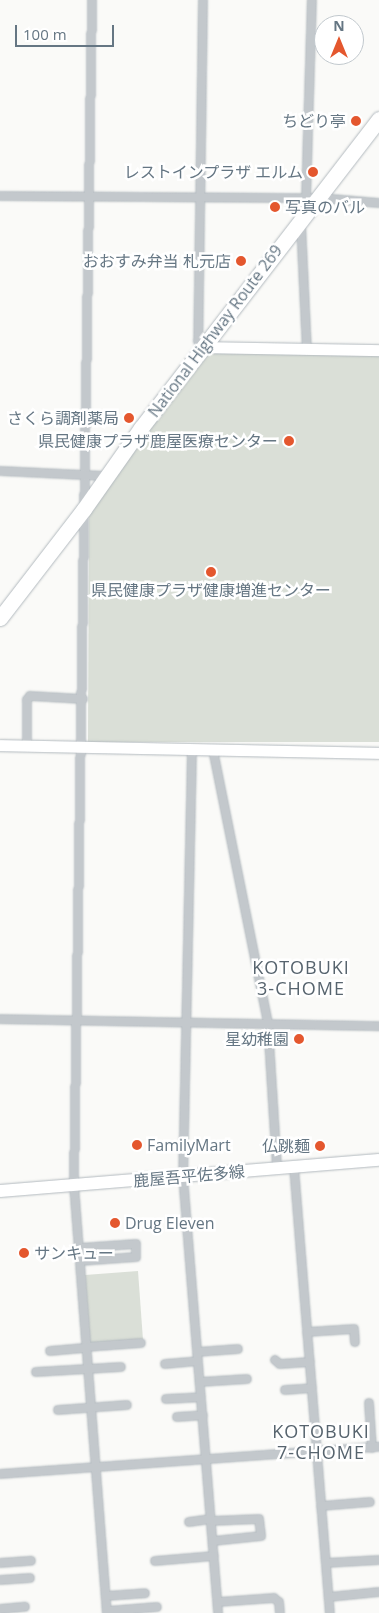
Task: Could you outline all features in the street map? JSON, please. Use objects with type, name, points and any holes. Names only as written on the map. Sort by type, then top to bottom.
[{"type":"highway","name":"National Highway Route 269","points":[[0,618],[300,220],[313,198],[379,119]]},
{"type":"main road","name":"鹿屋吾平佐多線","points":[[0,1191],[379,1160]]},
{"type":"street","points":[[92,0],[84,474],[83,699],[74,1185],[107,1612],[157,1607]]},
{"type":"street","points":[[203,0],[198,341],[203,347],[307,351],[379,350]]},
{"type":"street","points":[[312,0],[313,198]]},
{"type":"street","points":[[0,196],[313,198],[379,202]]},
{"type":"street","points":[[300,220],[307,351]]},
{"type":"street","points":[[0,471],[106,476]]},
{"type":"street","points":[[27,746],[28,698],[83,699]]},
{"type":"street","points":[[0,745],[379,753]]},
{"type":"street","points":[[192,750],[183,1176],[218,1613]]},
{"type":"street","points":[[213,750],[268,1024],[277,1169]]},
{"type":"street","points":[[0,1019],[379,1026]]},
{"type":"street","points":[[294,1167],[330,1613]]},
{"type":"street","points":[[79,1248],[136,1244],[136,1258],[80,1261]]},
{"type":"street","points":[[307,1332],[354,1329],[355,1342]]},
{"type":"street","points":[[50,1351],[142,1343]]},
{"type":"street","points":[[197,1352],[238,1349]]},
{"type":"street","points":[[275,1360],[280,1364],[310,1362]]},
{"type":"street","points":[[165,1364],[198,1361]]},
{"type":"street","points":[[36,1372],[121,1367]]},
{"type":"street","points":[[200,1382],[248,1378]]},
{"type":"street","points":[[286,1390],[312,1388]]},
{"type":"street","points":[[166,1399],[201,1397]]},
{"type":"street","points":[[0,1474],[375,1447],[369,1403]]},
{"type":"street","points":[[58,1410],[127,1405]]},
{"type":"street","points":[[177,1417],[202,1416]]},
{"type":"street","points":[[321,1506],[370,1502]]},
{"type":"street","points":[[189,1522],[259,1518],[261,1536],[213,1542]]},
{"type":"street","points":[[154,1561],[214,1556]]},
{"type":"street","points":[[326,1563],[379,1560]]},
{"type":"street","points":[[0,1563],[31,1561]]},
{"type":"street","points":[[0,1580],[30,1578]]},
{"type":"street","points":[[329,1597],[379,1592]]},
{"type":"street","points":[[106,1596],[145,1593]]},
{"type":"street","points":[[218,1602],[274,1598],[279,1602],[280,1613]]},
{"type":"street","points":[[0,1609],[25,1607]]},
{"type":"shaded area","points":[[205,351],[379,354],[379,742],[88,742],[89,510]]},
{"type":"shaded area","points":[[138,1271],[143,1340],[90,1344],[85,1275]]},
{"type":"place","name":"ちどり亭","points":[[356,121]]},
{"type":"place","name":"レストインプラザ エルム","points":[[313,172]]},
{"type":"place","name":"写真のバル","points":[[275,207]]},
{"type":"place","name":"おおすみ弁当 札元店","points":[[241,261]]},
{"type":"place","name":"さくら調剤薬局","points":[[129,418]]},
{"type":"place","name":"県民健康プラザ鹿屋医療センター","points":[[289,441]]},
{"type":"place","name":"県民健康プラザ健康増進センター","points":[[211,572]]},
{"type":"place","name":"星幼稚園","points":[[299,1039]]},
{"type":"place","name":"FamilyMart","points":[[137,1145]]},
{"type":"place","name":"仏跳麺","points":[[320,1146]]},
{"type":"place","name":"Drug Eleven","points":[[115,1223]]},
{"type":"place","name":"サンキュー","points":[[24,1253]]},
{"type":"district","name":"KOTOBUKI 3-CHOME","points":[[301,978]]},
{"type":"district","name":"KOTOBUKI 7-CHOME","points":[[321,1442]]}]
